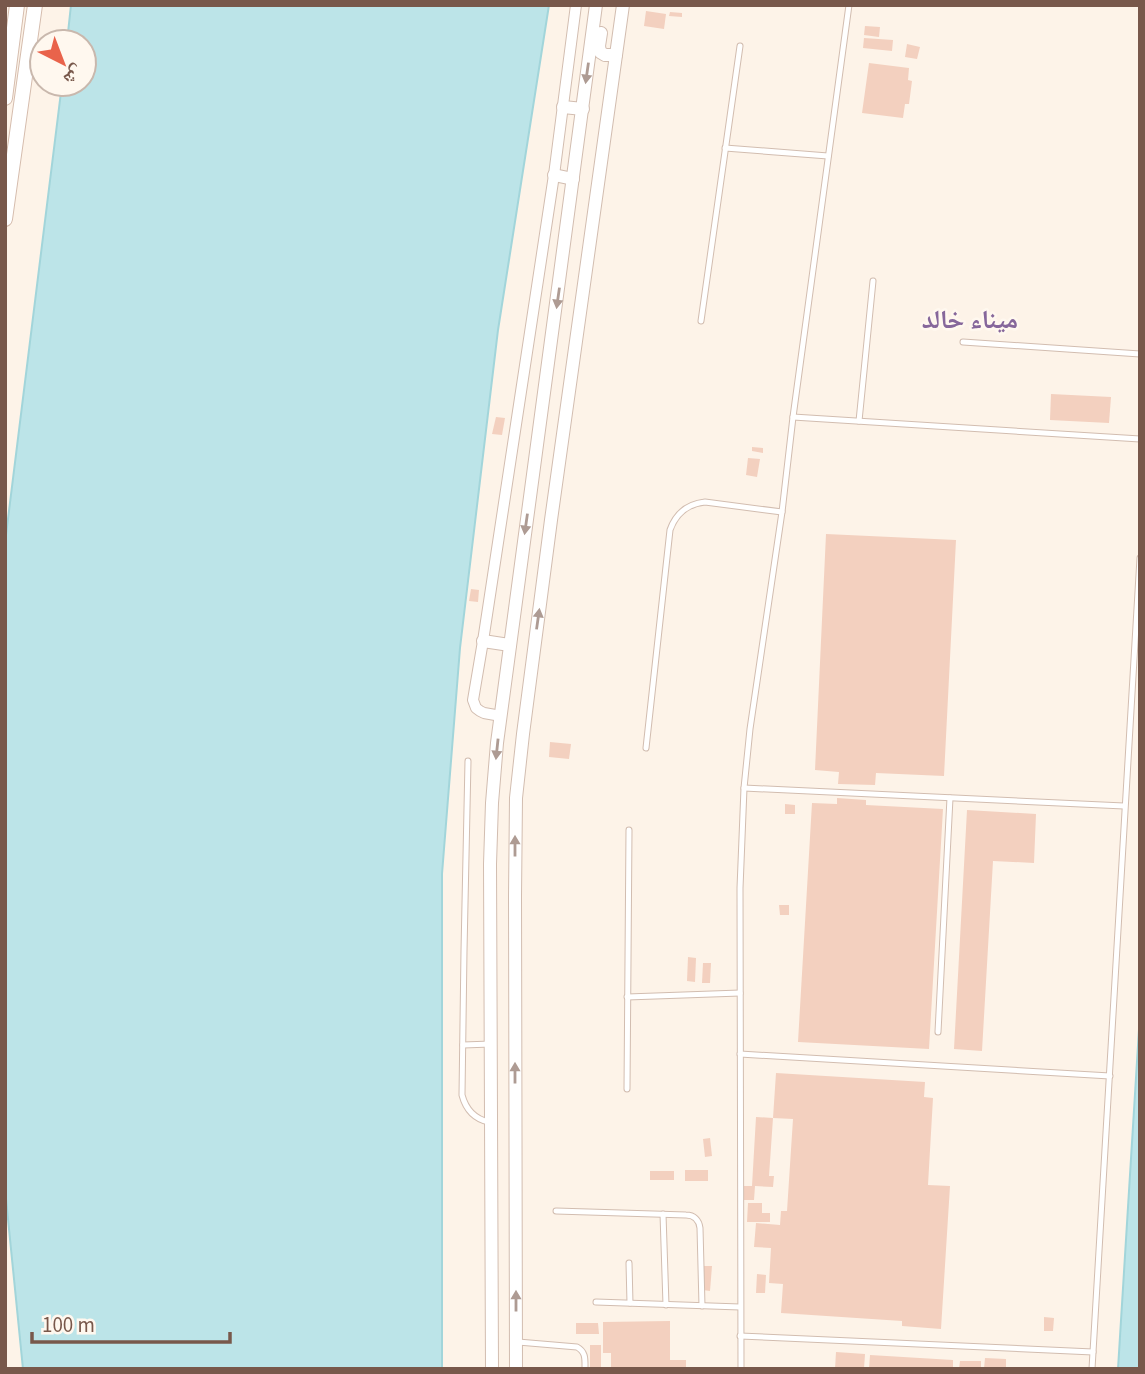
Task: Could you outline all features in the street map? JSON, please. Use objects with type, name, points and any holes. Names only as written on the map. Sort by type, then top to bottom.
[{"type":"main road","points":[[5,219],[35,5]]},
{"type":"main road","points":[[5,98],[17,10]]},
{"type":"street","points":[[501,716],[484,713],[476,708],[473,695],[554,175],[576,5]]},
{"type":"street","points":[[492,1369],[490,834],[495,763],[596,5]]},
{"type":"street","points":[[605,5],[599,49],[605,55],[616,55]]},
{"type":"street","points":[[516,1369],[516,798],[623,5]]},
{"type":"street","points":[[5,27],[17,10]]},
{"type":"street","points":[[563,107],[583,109]]},
{"type":"street","points":[[554,175],[573,179]]},
{"type":"street","points":[[483,641],[510,645]]},
{"type":"lane","points":[[741,1369],[740,993],[744,788],[849,5]]},
{"type":"lane","points":[[701,321],[740,46]]},
{"type":"lane","points":[[725,148],[828,156]]},
{"type":"lane","points":[[859,421],[873,281]]},
{"type":"lane","points":[[962,342],[1140,354]]},
{"type":"lane","points":[[793,417],[1140,439]]},
{"type":"lane","points":[[646,748],[670,530],[673,523],[682,510],[705,502],[782,512]]},
{"type":"lane","points":[[1092,1369],[1140,558]]},
{"type":"lane","points":[[468,761],[462,1095],[464,1103],[475,1117],[491,1122]]},
{"type":"lane","points":[[744,788],[1124,806]]},
{"type":"lane","points":[[938,1032],[950,798]]},
{"type":"lane","points":[[627,1089],[629,830]]},
{"type":"lane","points":[[627,997],[740,993]]},
{"type":"lane","points":[[463,1045],[491,1044]]},
{"type":"lane","points":[[740,1054],[1110,1076]]},
{"type":"lane","points":[[556,1210],[690,1215],[699,1223],[702,1306]]},
{"type":"lane","points":[[663,1214],[666,1305]]},
{"type":"lane","points":[[629,1263],[630,1303]]},
{"type":"lane","points":[[596,1302],[740,1307]]},
{"type":"lane","points":[[740,1336],[1093,1352]]},
{"type":"lane","points":[[516,1342],[577,1347],[585,1356],[585,1369]]},
{"type":"water","points":[[71,5],[549,5],[498,330],[460,648],[442,874],[442,1369],[23,1369],[5,1189],[5,543],[60,98],[98,98],[98,28],[69,28]]},
{"type":"water","points":[[1140,1013],[1140,1369],[1118,1369]]},
{"type":"building","points":[[646,11],[666,14],[664,29],[644,26]]},
{"type":"building","points":[[670,12],[682,13],[682,17],[669,16]]},
{"type":"building","points":[[865,26],[880,27],[879,37],[864,35]]},
{"type":"building","points":[[864,38],[893,40],[892,51],[863,48]]},
{"type":"building","points":[[907,44],[920,47],[917,59],[905,57]]},
{"type":"building","points":[[869,63],[909,68],[908,80],[912,81],[909,104],[905,104],[903,118],[862,113]]},
{"type":"building","points":[[1051,394],[1111,397],[1109,423],[1050,420]]},
{"type":"building","points":[[496,417],[505,418],[502,435],[492,434]]},
{"type":"building","points":[[752,447],[763,448],[763,453],[752,451]]},
{"type":"building","points":[[748,458],[760,459],[757,477],[746,475]]},
{"type":"building","points":[[826,534],[956,540],[944,776],[876,773],[875,785],[838,784],[839,772],[815,770]]},
{"type":"building","points":[[471,589],[479,590],[478,602],[469,601]]},
{"type":"building","points":[[550,742],[571,744],[569,759],[549,757]]},
{"type":"building","points":[[837,798],[866,800],[866,805],[943,809],[929,1049],[798,1042],[812,803],[837,804]]},
{"type":"building","points":[[785,804],[795,805],[795,814],[785,814]]},
{"type":"building","points":[[967,810],[1036,814],[1034,863],[993,861],[982,1051],[954,1049]]},
{"type":"building","points":[[779,905],[789,905],[789,915],[780,915]]},
{"type":"building","points":[[688,957],[696,958],[695,982],[687,981]]},
{"type":"building","points":[[703,963],[711,963],[710,983],[702,983]]},
{"type":"building","points":[[776,1073],[925,1082],[924,1097],[933,1098],[928,1185],[950,1186],[941,1329],[902,1326],[902,1321],[781,1313],[783,1284],[769,1283],[771,1248],[754,1247],[756,1223],[780,1225],[781,1211],[787,1211],[793,1119],[773,1118]]},
{"type":"building","points":[[756,1117],[773,1118],[769,1176],[774,1176],[773,1187],[755,1186],[754,1200],[741,1200],[742,1186],[752,1186]]},
{"type":"building","points":[[710,1138],[712,1156],[705,1157],[703,1139]]},
{"type":"building","points":[[685,1170],[708,1170],[708,1181],[685,1181]]},
{"type":"building","points":[[650,1171],[674,1171],[674,1180],[650,1180]]},
{"type":"building","points":[[748,1203],[762,1203],[762,1213],[770,1213],[770,1222],[747,1222]]},
{"type":"building","points":[[704,1266],[712,1266],[710,1291],[703,1290]]},
{"type":"building","points":[[757,1274],[766,1275],[765,1293],[756,1293]]},
{"type":"building","points":[[1044,1317],[1054,1318],[1053,1331],[1044,1331]]},
{"type":"building","points":[[670,1321],[670,1360],[686,1360],[686,1369],[611,1369],[611,1353],[603,1353],[603,1322]]},
{"type":"building","points":[[576,1323],[598,1323],[599,1334],[576,1334]]},
{"type":"building","points":[[590,1345],[601,1345],[601,1369],[590,1369]]},
{"type":"building","points":[[836,1352],[865,1354],[864,1369],[835,1369]]},
{"type":"building","points":[[870,1355],[953,1360],[953,1369],[869,1369]]},
{"type":"building","points":[[985,1358],[1006,1359],[1006,1369],[984,1369]]},
{"type":"building","points":[[960,1361],[981,1361],[981,1369],[959,1369]]},
{"type":"district","name":"ميناء خالد","points":[[970,319]]}]
